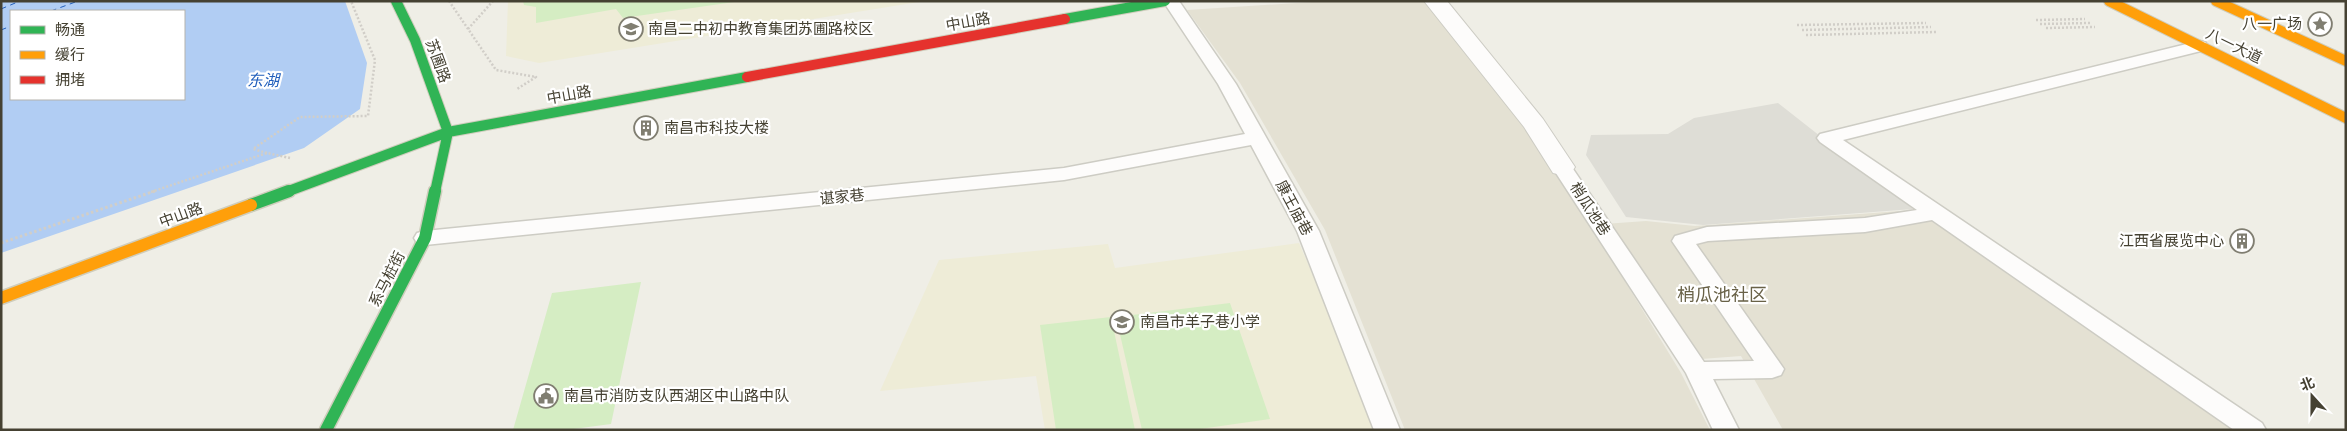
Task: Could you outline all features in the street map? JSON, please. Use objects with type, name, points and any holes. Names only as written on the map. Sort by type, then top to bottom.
[{"type":"main road","name":"苏圃路","points":[[396,1],[416,40],[448,132]]},
{"type":"main road","name":"中山路","points":[[1,298],[448,132],[1165,1]]},
{"type":"main road","name":"八一大道","points":[[2109,1],[2346,118]]},
{"type":"main road","points":[[2216,1],[2346,61]]},
{"type":"main road","name":"系马桩街","points":[[326,430],[425,238],[448,132]]},
{"type":"street","name":"梢瓜池巷","points":[[1435,1],[1534,124],[1562,166]]},
{"type":"lane","name":"康王庙巷","points":[[1171,1],[1227,84],[1308,232],[1387,430]]},
{"type":"lane","points":[[2199,46],[1827,138],[2253,430]]},
{"type":"lane","name":"谌家巷","points":[[425,238],[1064,174],[1257,138]]},
{"type":"lane","name":"梢瓜池巷","points":[[1562,166],[1696,370],[1726,430]]},
{"type":"lane","points":[[1696,370],[1772,369],[1683,241],[1707,234],[1865,225],[1937,213]]},
{"type":"path","points":[[294,158],[253,149],[300,117],[368,116],[375,60],[351,1]]},
{"type":"path","points":[[450,1],[496,70],[536,77],[512,92]]},
{"type":"path","points":[[468,29],[494,1]]},
{"type":"path","points":[[2036,20],[2088,19]]},
{"type":"path","points":[[1798,25],[1926,23]]},
{"type":"path","points":[[2040,24],[2093,23]]},
{"type":"path","points":[[1802,30],[1931,27]]},
{"type":"path","points":[[2046,28],[2098,27]]},
{"type":"path","points":[[1806,35],[1936,32]]},
{"type":"path","points":[[1,243],[267,153]]},
{"type":"shaded area","name":"南昌二中初中教育集团苏圃路校区","points":[[508,1],[925,1],[539,63],[506,56]]},
{"type":"shaded area","points":[[1327,1],[1424,1],[1496,84],[1576,201],[1681,373],[1710,430],[1405,430],[1325,230],[1240,83],[1187,10]]},
{"type":"shaded area","points":[[1778,103],[1913,209],[1703,225],[1626,217],[1586,155],[1591,135],[1668,134],[1694,118]]},
{"type":"shaded area","points":[[1927,209],[2245,430],[1783,430],[1741,356],[1688,360],[1604,224],[1646,221],[1695,226]]},
{"type":"shaded area","name":"南昌市羊子巷小学","points":[[1299,243],[1380,430],[1045,430],[1036,376],[880,391],[939,260],[1108,244],[1115,268]]},
{"type":"green space","points":[[523,1],[741,1],[623,18],[616,9],[536,23],[536,7],[524,5]]},
{"type":"green space","points":[[641,282],[611,424],[566,430],[513,430],[552,293]]},
{"type":"green space","points":[[1230,303],[1270,419],[1193,430],[1142,430],[1116,317]]},
{"type":"green space","points":[[1111,317],[1135,430],[1056,430],[1040,325]]},
{"type":"water","name":"东湖","points":[[1,1],[345,1],[367,63],[360,109],[304,148],[1,253]]},
{"type":"ferry route","points":[[1,9],[20,1]]},
{"type":"ferry route","points":[[54,10],[78,1]]},
{"type":"ferry route","points":[[1,30],[10,26]]},
{"type":"traffic: fast","points":[[326,430],[425,238],[448,132],[415,40],[396,1]]},
{"type":"traffic: fast","points":[[1065,19],[1165,1]]},
{"type":"traffic: fast","points":[[251,205],[448,132],[747,77]]},
{"type":"traffic: slow","points":[[2109,1],[2346,118]]},
{"type":"traffic: slow","points":[[2216,1],[2346,61]]},
{"type":"traffic: slow","points":[[1,298],[251,205]]},
{"type":"traffic: jam","points":[[747,77],[1065,19]]},
{"type":"place","name":"八一广场","points":[[2320,24]]},
{"type":"place","name":"南昌二中初中教育集团苏圃路校区","points":[[631,29]]},
{"type":"place","name":"南昌市科技大楼","points":[[646,128]]},
{"type":"place","name":"江西省展览中心","points":[[2242,241]]},
{"type":"place","name":"南昌市羊子巷小学","points":[[1122,322]]},
{"type":"place","name":"南昌市消防支队西湖区中山路中队","points":[[546,396]]},
{"type":"district","name":"梢瓜池社区","points":[[1722,295]]}]
